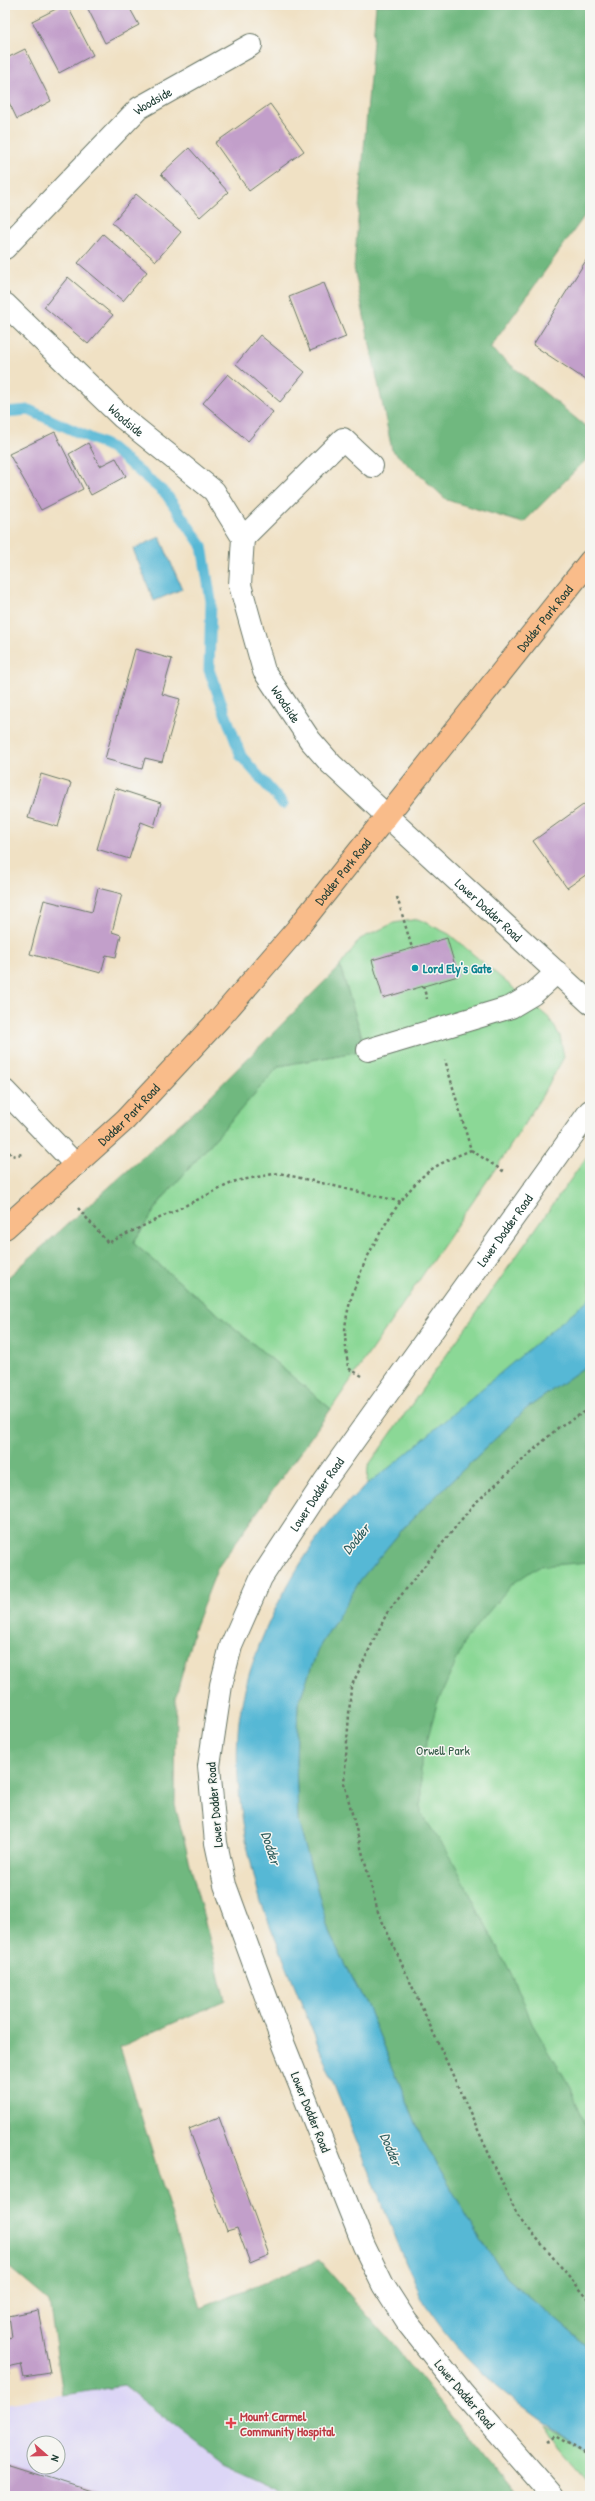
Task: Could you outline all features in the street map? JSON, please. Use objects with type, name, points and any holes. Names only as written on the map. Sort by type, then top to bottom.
[{"type":"main road","name":"Dodder Park Road","points":[[5,1228],[125,1120],[220,1018],[296,930],[590,561]]},
{"type":"street","name":"Woodside","points":[[5,248],[139,108],[251,45]]},
{"type":"street","name":"Woodside","points":[[5,304],[123,418],[214,490],[243,538],[240,584],[264,671],[310,740],[331,764],[387,816]]},
{"type":"street","points":[[243,538],[343,439],[372,466]]},
{"type":"street","name":"Lower Dodder Road","points":[[387,816],[590,1003]]},
{"type":"street","points":[[368,1050],[511,1007],[533,994],[557,972]]},
{"type":"street","points":[[5,1091],[76,1165]]},
{"type":"street","name":"Lower Dodder Road","points":[[553,2496],[463,2393],[406,2321],[383,2285],[364,2246],[280,2035],[225,1885],[216,1843],[209,1766],[221,1686],[231,1646],[261,1578],[324,1482],[590,1111]]},
{"type":"path","points":[[397,897],[412,948]]},
{"type":"path","points":[[423,986],[471,1150],[533,1191]]},
{"type":"path","points":[[5,1147],[12,1156],[24,1154]]},
{"type":"path","points":[[389,1391],[348,1368],[345,1330],[354,1291],[376,1238],[423,1176],[438,1165],[471,1150]]},
{"type":"path","points":[[78,1208],[108,1244],[236,1181],[279,1173],[402,1202]]},
{"type":"path","points":[[590,1409],[560,1426],[473,1505],[388,1613],[351,1687],[344,1783],[378,1912],[517,2215],[590,2301]]},
{"type":"path","points":[[524,2463],[555,2436],[590,2456]]},
{"type":"shaded area","points":[[124,2385],[512,2492],[516,2496],[5,2496],[5,2404]]},
{"type":"green space","points":[[376,5],[590,5],[590,208],[490,348],[590,430],[590,456],[523,523],[447,500],[392,450],[354,268]]},
{"type":"green space","points":[[418,919],[449,934],[549,1018],[560,1036],[564,1057],[545,1091],[502,1159],[331,1409],[133,1243],[162,1199],[279,1066],[366,1050],[340,966],[360,939],[394,923]]},
{"type":"green space","points":[[340,966],[366,1050],[279,1066],[162,1199],[133,1243],[331,1409],[218,1567],[195,1626],[176,1696],[175,1805],[225,2000],[120,2047],[200,2308],[319,2260],[395,2347],[516,2496],[284,2496],[261,2480],[223,2463],[124,2386],[63,2395],[49,2301],[5,2264],[7,2196],[5,2187],[5,1280],[201,1105]]},
{"type":"green space","name":"Orwell Park","points":[[590,1152],[590,2348],[423,2140],[367,2006],[330,1935],[361,1579],[406,1525],[367,1484],[368,1466]]},
{"type":"green space","points":[[590,1363],[590,1562],[539,1566],[511,1585],[466,1639],[437,1704],[421,1763],[421,1813],[452,1859],[516,1984],[534,2027],[571,2088],[590,2137],[590,2348],[506,2278],[471,2223],[423,2140],[367,2006],[330,1935],[298,1821],[296,1762],[298,1705],[318,1649],[361,1579],[406,1525],[526,1409]]},
{"type":"green space","points":[[545,2425],[590,2452],[590,2485],[563,2454]]},
{"type":"water","points":[[160,537],[182,589],[154,601],[133,549]]},
{"type":"water","name":"Dodder","points":[[590,1298],[590,1363],[526,1409],[406,1525],[361,1579],[318,1649],[298,1704],[296,1762],[298,1821],[330,1935],[367,2006],[423,2140],[471,2223],[506,2278],[590,2348],[590,2452],[546,2424],[504,2392],[485,2375],[449,2337],[429,2310],[421,2296],[405,2261],[261,1903],[242,1819],[237,1754],[242,1702],[250,1671],[262,1639],[276,1607],[293,1576],[331,1521],[358,1492],[404,1456]]},
{"type":"building","points":[[64,5],[67,5],[93,55],[59,73],[32,21]]},
{"type":"building","points":[[86,5],[128,5],[139,25],[105,43]]},
{"type":"building","points":[[25,49],[51,101],[17,119],[5,94],[5,59]]},
{"type":"building","points":[[270,104],[304,151],[249,191],[215,143]]},
{"type":"building","points":[[5,135],[9,143],[5,145]]},
{"type":"building","points":[[189,148],[228,192],[200,217],[161,174]]},
{"type":"building","points":[[136,194],[181,232],[156,261],[112,223]]},
{"type":"building","points":[[103,234],[147,272],[123,301],[78,263]]},
{"type":"building","points":[[590,254],[590,379],[589,382],[533,345]]},
{"type":"building","points":[[68,277],[113,315],[88,344],[44,307]]},
{"type":"building","points":[[324,283],[346,337],[310,351],[289,297]]},
{"type":"building","points":[[260,335],[305,372],[280,402],[236,364]]},
{"type":"building","points":[[228,374],[273,412],[248,441],[203,403]]},
{"type":"building","points":[[55,432],[83,489],[41,510],[9,454]]},
{"type":"building","points":[[88,443],[100,466],[116,458],[126,476],[91,495],[69,454]]},
{"type":"building","points":[[135,649],[172,659],[162,694],[180,699],[162,762],[145,758],[142,769],[105,759]]},
{"type":"building","points":[[41,774],[71,783],[58,827],[28,818]]},
{"type":"building","points":[[115,788],[161,803],[154,827],[141,822],[129,859],[97,849]]},
{"type":"building","points":[[590,800],[590,872],[567,888],[533,841]]},
{"type":"building","points":[[98,888],[122,894],[112,932],[121,935],[116,957],[106,955],[101,973],[30,954],[44,900],[92,912]]},
{"type":"building","name":"Lord Ely's Gate","points":[[447,938],[458,976],[383,998],[372,960]]},
{"type":"building","points":[[219,2117],[269,2255],[250,2263],[237,2228],[227,2231],[189,2129]]},
{"type":"building","points":[[38,2310],[50,2373],[24,2377],[21,2364],[8,2367],[9,2375],[5,2376],[5,2324],[8,2338],[12,2337],[9,2316]]},
{"type":"building","points":[[5,2464],[26,2471],[26,2475],[40,2475],[107,2496],[5,2496]]},
{"type":"waterway","points":[[5,412],[29,410],[110,447],[166,494],[202,546],[211,601],[209,670],[241,756],[283,804]]},
{"type":"place","name":"Lord Ely's Gate","points":[[415,968]]},
{"type":"place","name":"Mount Carmel Community Hospital","points":[[231,2423]]}]
